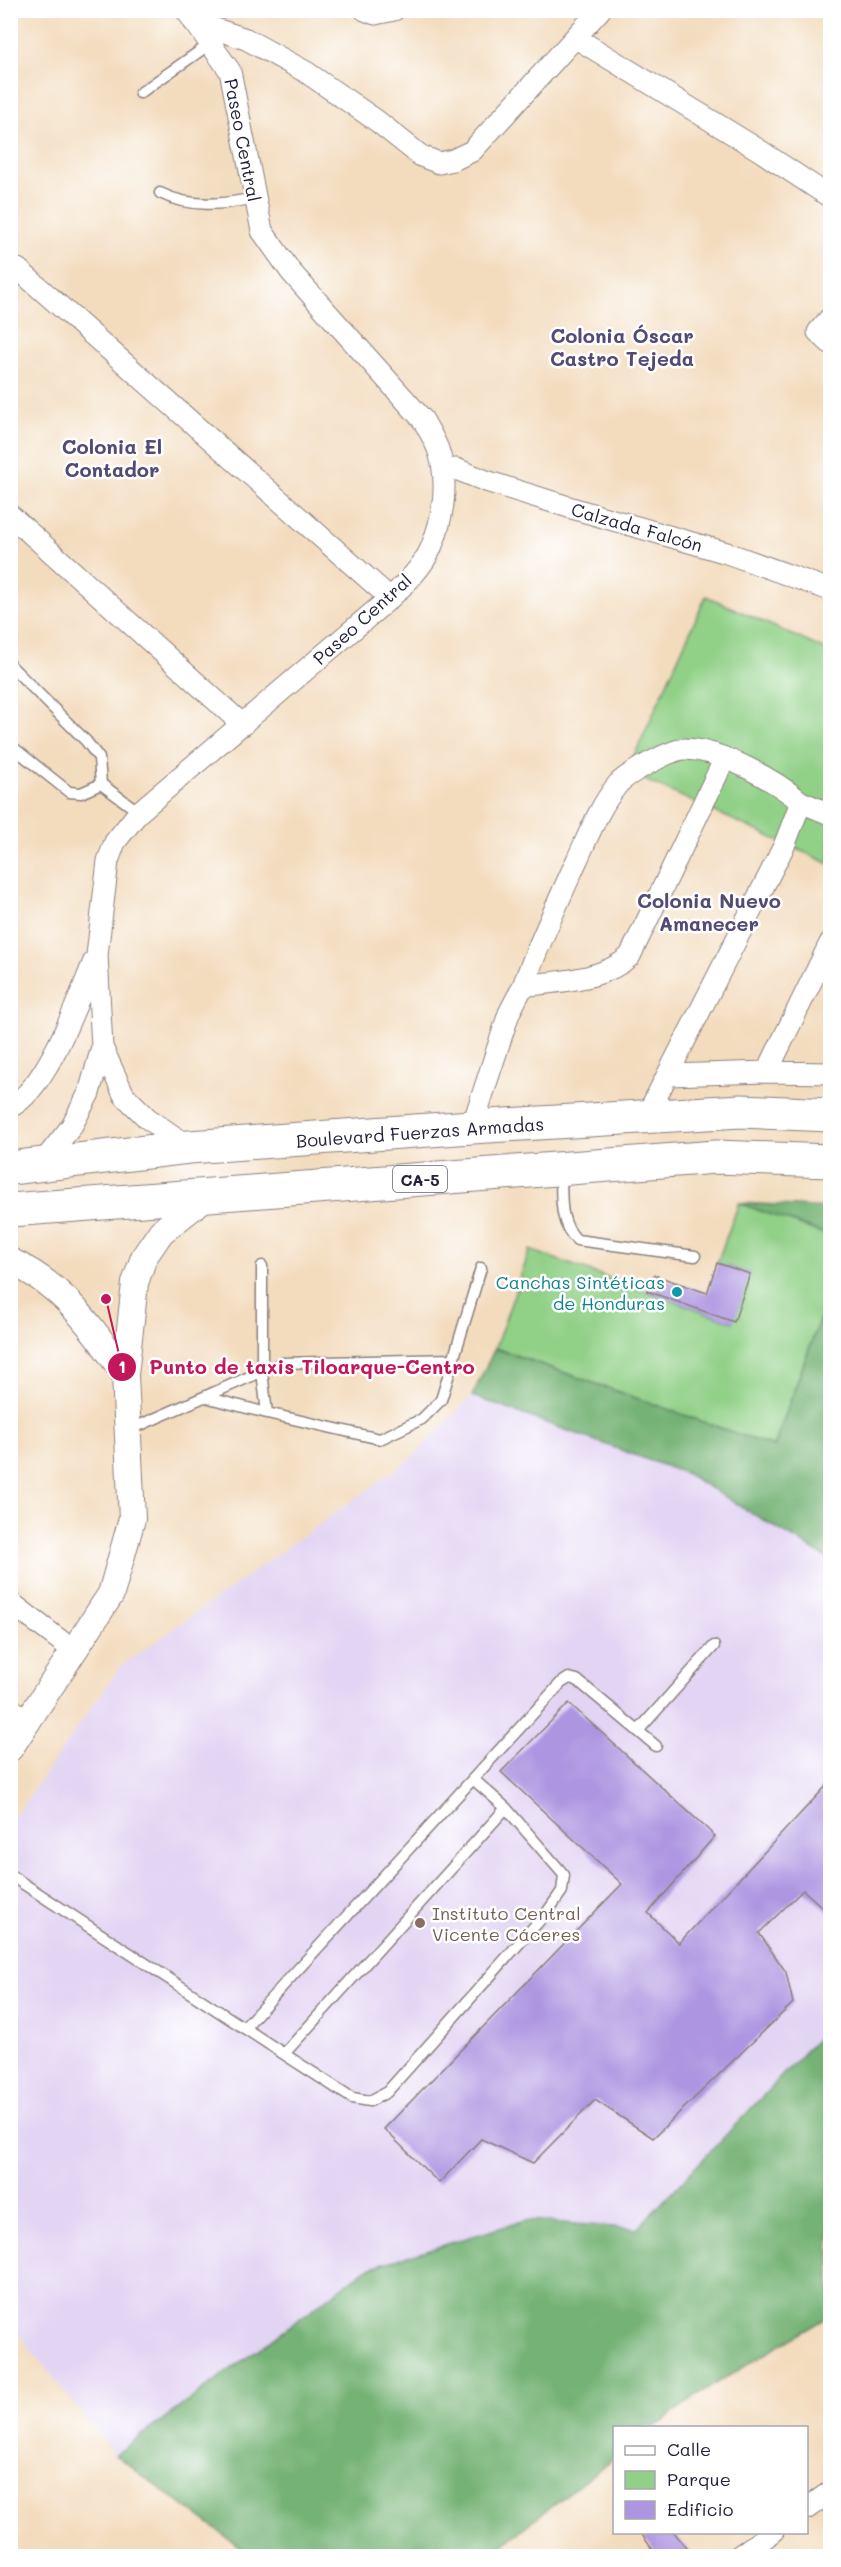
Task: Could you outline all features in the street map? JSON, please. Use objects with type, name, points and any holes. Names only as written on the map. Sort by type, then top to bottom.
[{"type":"highway","name":"Boulevard Fuerzas Armadas","points":[[25,1167],[189,1147],[472,1127],[741,1111],[831,1115]]},
{"type":"highway","name":"CA-5","points":[[10,1210],[716,1157],[831,1161]]},
{"type":"street","points":[[365,10],[375,14],[394,10]]},
{"type":"street","points":[[190,16],[246,39],[306,72],[421,156],[439,163],[453,160],[472,151],[600,10]]},
{"type":"street","name":"Paseo Central","points":[[25,1167],[71,1126],[89,1093],[102,1047],[97,955],[108,861],[115,842],[139,812],[410,579],[431,550],[444,505],[443,470],[437,448],[423,420],[291,272],[261,231],[230,71],[190,16]]},
{"type":"street","points":[[576,38],[831,197]]},
{"type":"street","points":[[18,269],[390,598]]},
{"type":"street","points":[[831,318],[818,332],[831,343]]},
{"type":"street","name":"Calzada Falcón","points":[[443,470],[456,469],[486,481],[575,509],[727,553],[831,590]]},
{"type":"street","points":[[10,515],[243,724]]},
{"type":"street","points":[[472,1127],[509,1012],[523,986],[539,942],[597,816],[619,783],[648,763],[685,748],[724,758],[786,789],[801,802],[831,814]]},
{"type":"street","points":[[523,986],[586,977],[619,966],[630,956],[724,758]]},
{"type":"street","points":[[646,1117],[784,846],[801,802]]},
{"type":"street","points":[[767,1072],[831,943]]},
{"type":"street","points":[[10,1107],[35,1085],[51,1059],[97,955]]},
{"type":"street","name":"Paseo Central","points":[[102,1047],[124,1095],[147,1118],[189,1147]]},
{"type":"street","points":[[668,1076],[767,1072],[831,1073]]},
{"type":"street","points":[[10,1748],[19,1714],[74,1651],[111,1594],[132,1519],[125,1375],[135,1283],[144,1257],[161,1232],[208,1195]]},
{"type":"street","points":[[10,1261],[53,1286],[92,1326],[125,1375]]},
{"type":"street","points":[[10,1602],[74,1651]]},
{"type":"street","points":[[808,2508],[831,2492]]},
{"type":"street","points":[[739,2556],[770,2534]]},
{"type":"lane","points":[[140,93],[210,44]]},
{"type":"lane","points":[[160,193],[172,199],[203,205],[232,203],[255,198]]},
{"type":"lane","points":[[10,665],[86,741],[99,759],[100,784]]},
{"type":"lane","points":[[10,745],[69,792],[81,792],[100,784]]},
{"type":"lane","points":[[100,784],[139,812]]},
{"type":"lane","points":[[560,1169],[563,1221],[568,1233],[577,1240],[695,1256]]},
{"type":"lane","points":[[262,1266],[262,1372],[267,1413]]},
{"type":"lane","points":[[205,1397],[380,1439],[422,1419],[441,1400],[481,1268]]},
{"type":"lane","points":[[128,1431],[281,1363],[453,1359]]},
{"type":"lane","points":[[638,1731],[714,1647]]},
{"type":"lane","points":[[244,2028],[561,1683],[569,1678],[577,1680],[656,1746]]},
{"type":"lane","points":[[10,1875],[352,2098],[370,2101],[387,2092],[548,1911],[562,1891],[564,1875],[506,1808],[473,1779]]},
{"type":"lane","points":[[284,2054],[506,1808]]},
{"type":"shaded area","name":"Instituto Central Vicente Cáceres","points":[[472,1396],[687,1474],[830,1560],[830,2025],[637,2229],[526,2220],[368,2268],[115,2455],[11,2325],[11,1822],[120,1667],[412,1458]]},
{"type":"green space","points":[[706,596],[830,652],[830,864],[627,772]]},
{"type":"green space","points":[[739,1203],[830,1236],[830,1290],[774,1447],[495,1348],[530,1250],[733,1322],[750,1274],[717,1263]]},
{"type":"green space","points":[[739,1203],[830,1208],[830,1236]]},
{"type":"green space","points":[[830,1290],[830,1560],[687,1474],[472,1396],[495,1348],[774,1447]]},
{"type":"green space","points":[[830,2025],[830,2316],[698,2394],[656,2426],[613,2426],[613,2459],[487,2556],[252,2556],[115,2455],[368,2268],[526,2220],[637,2229]]},
{"type":"building","name":"Canchas Sintéticas de Honduras","points":[[717,1263],[750,1274],[734,1322],[647,1291],[654,1275],[707,1293]]},
{"type":"building","points":[[569,1703],[715,1836],[648,1913],[679,1943],[831,1781],[831,1915],[803,1890],[759,1933],[786,1972],[793,2003],[653,2138],[595,2100],[533,2163],[481,2139],[439,2183],[384,2129],[622,1884],[501,1772]]},
{"type":"building","points":[[641,2534],[676,2534],[693,2556],[657,2556]]},
{"type":"place","name":"Canchas Sintéticas de Honduras","points":[[677,1292]]},
{"type":"place","name":"Punto de taxis Tiloarque-Centro","points":[[106,1299]]},
{"type":"place","name":"Instituto Central Vicente Cáceres","points":[[420,1923]]},
{"type":"district","name":"Colonia Óscar Castro Tejeda","points":[[622,346]]},
{"type":"district","name":"Colonia El Contador","points":[[112,458]]},
{"type":"district","name":"Colonia Nuevo Amanecer","points":[[709,912]]}]
